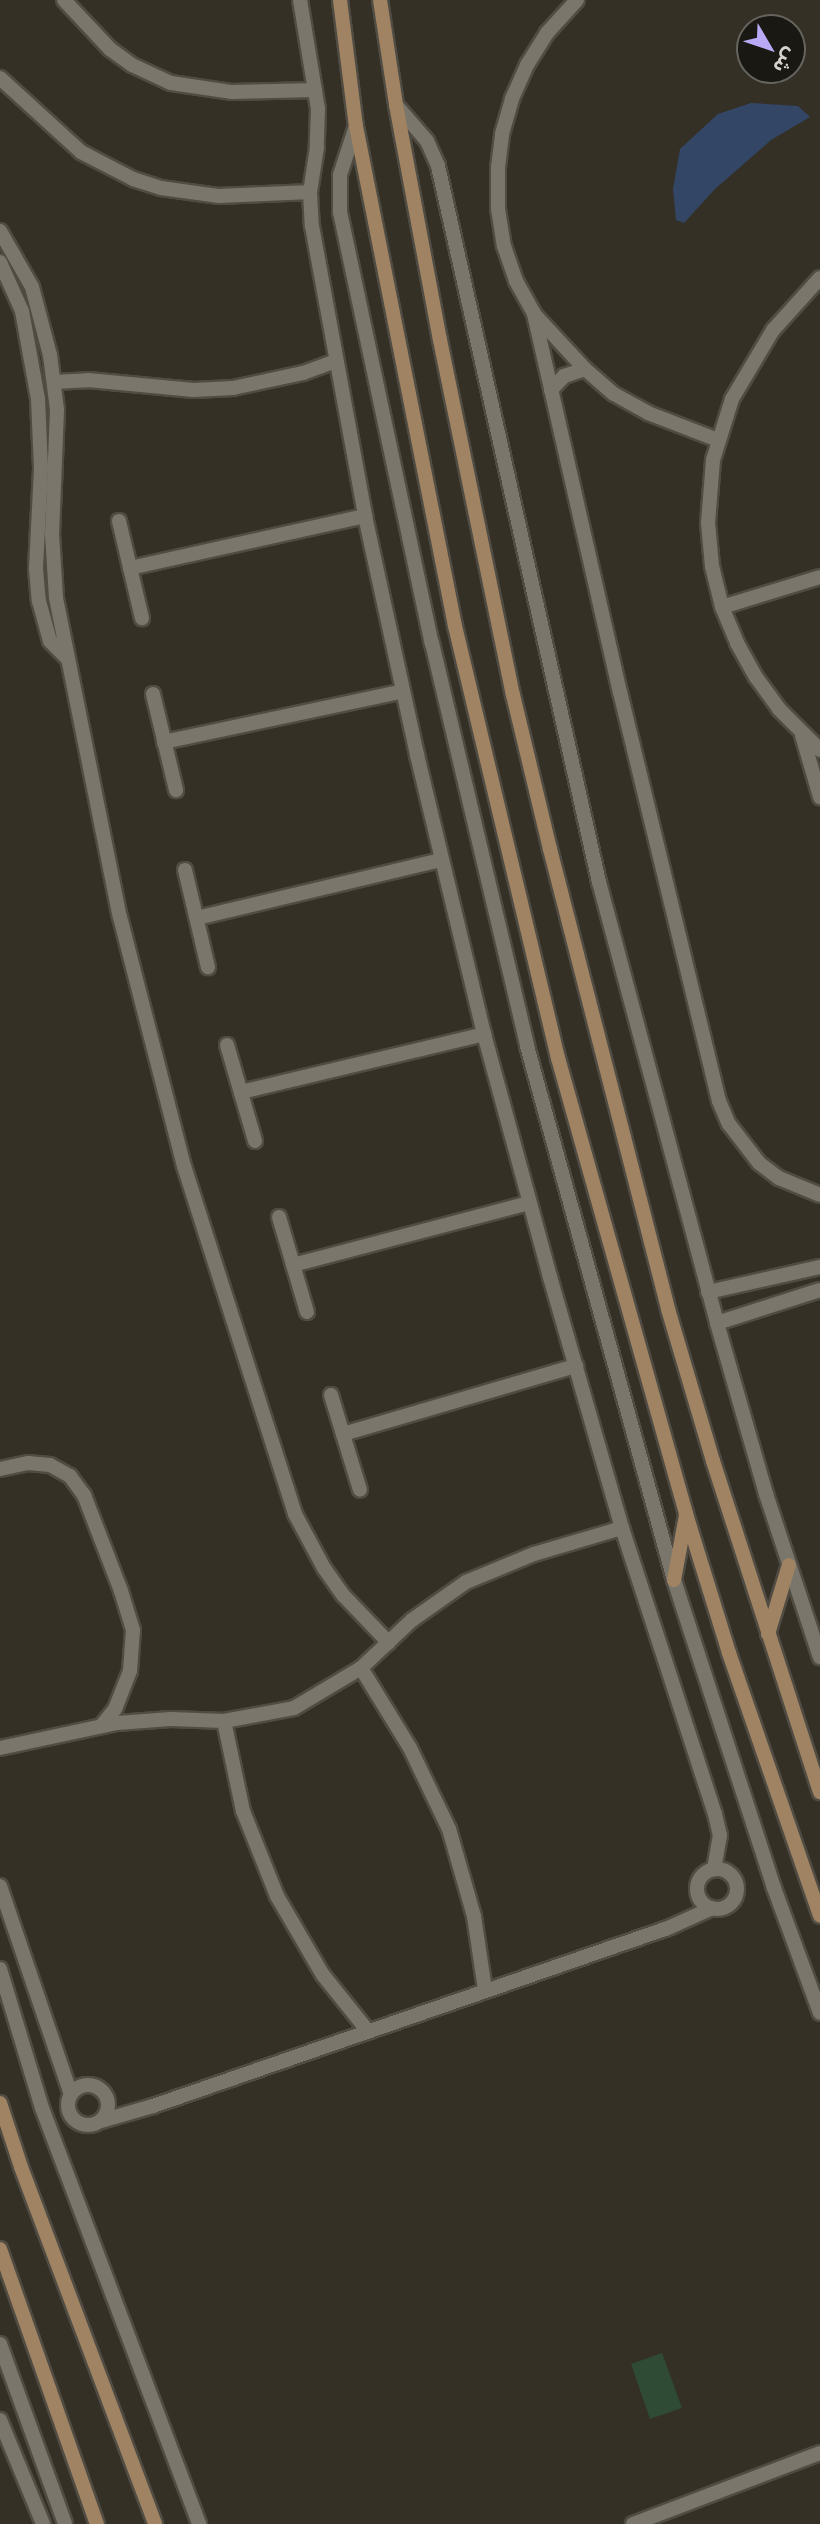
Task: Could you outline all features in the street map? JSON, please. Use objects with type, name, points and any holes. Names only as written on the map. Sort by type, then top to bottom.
[{"type":"main road","points":[[340,0],[356,126],[452,613],[500,824],[569,1098],[687,1514],[729,1653],[820,1916]]},
{"type":"main road","points":[[380,0],[396,106],[440,340],[510,682],[547,836],[665,1297],[768,1634],[820,1792]]},
{"type":"main road","points":[[674,1580],[687,1514]]},
{"type":"main road","points":[[768,1634],[789,1565]]},
{"type":"main road","points":[[0,2103],[21,2167],[155,2524]]},
{"type":"main road","points":[[0,2249],[97,2524]]},
{"type":"street","points":[[64,0],[110,49],[142,70],[171,83],[232,92],[315,90]]},
{"type":"street","points":[[300,0],[319,128],[310,192],[312,226],[365,516],[402,691],[484,1034],[529,1203],[622,1528],[715,1814],[720,1835],[714,1869]]},
{"type":"street","points":[[577,0],[547,33],[527,65],[512,99],[502,135],[498,209],[504,246],[516,281],[534,314],[584,369],[614,394],[648,414],[718,440]]},
{"type":"street","points":[[0,78],[73,146],[106,167],[132,179],[160,188],[209,195],[310,192]]},
{"type":"street","points":[[396,106],[427,141],[438,166],[574,781],[708,1292],[789,1565],[820,1657]]},
{"type":"street","points":[[356,126],[340,175],[340,212],[432,643],[527,1046],[674,1580],[774,1888],[820,2013]]},
{"type":"street","points":[[0,231],[32,286],[54,382],[57,439],[36,569],[45,630],[50,641],[67,658],[104,841],[150,1041],[190,1188],[254,1395],[303,1530],[343,1595],[389,1643]]},
{"type":"street","points":[[0,262],[22,311],[33,360],[46,498]]},
{"type":"street","points":[[820,278],[773,330],[750,363],[732,399],[718,440],[710,481],[708,523],[712,566],[722,607],[737,643],[756,677],[802,734],[820,750]]},
{"type":"street","points":[[534,314],[719,1101],[736,1135],[759,1163],[779,1178],[820,1195]]},
{"type":"street","points":[[54,382],[111,382],[194,390],[233,388],[303,373],[336,361]]},
{"type":"street","points":[[551,390],[564,376],[584,369]]},
{"type":"street","points":[[130,568],[365,516]]},
{"type":"street","points":[[120,521],[142,618]]},
{"type":"street","points":[[722,607],[820,577]]},
{"type":"street","points":[[164,742],[402,691]]},
{"type":"street","points":[[153,694],[176,790]]},
{"type":"street","points":[[802,734],[820,797]]},
{"type":"street","points":[[197,919],[441,860]]},
{"type":"street","points":[[185,870],[208,967]]},
{"type":"street","points":[[241,1092],[484,1034]]},
{"type":"street","points":[[227,1045],[255,1141]]},
{"type":"street","points":[[293,1265],[529,1203]]},
{"type":"street","points":[[279,1217],[307,1312]]},
{"type":"street","points":[[708,1292],[820,1267]]},
{"type":"street","points":[[717,1323],[820,1290]]},
{"type":"street","points":[[343,1434],[576,1366]]},
{"type":"street","points":[[331,1395],[360,1490]]},
{"type":"street","points":[[0,1469],[27,1463],[50,1465],[70,1476],[84,1495],[125,1600],[133,1630],[130,1671],[115,1709],[102,1726]]},
{"type":"street","points":[[0,1748],[102,1726],[170,1719],[224,1721],[294,1708],[361,1668],[438,1599],[485,1572],[622,1528]]},
{"type":"street","points":[[361,1668],[410,1748],[449,1829],[474,1916],[485,1990]]},
{"type":"street","points":[[224,1721],[243,1811],[276,1896],[323,1975],[367,2030]]},
{"type":"street","points":[[0,1886],[71,2094],[68,2110],[76,2121],[88,2125],[153,2106],[668,1928],[712,1908],[726,1906],[732,1901],[737,1886],[729,1873],[714,1869],[702,1875],[697,1888],[701,1901],[712,1908]]},
{"type":"street","points":[[0,1969],[42,2108],[199,2524]]},
{"type":"street","points":[[71,2094],[82,2085],[89,2084],[102,2089],[109,2101],[102,2121]]},
{"type":"street","points":[[0,2344],[65,2524]]},
{"type":"street","points":[[0,2420],[43,2524]]},
{"type":"street","points":[[633,2524],[820,2453]]},
{"type":"green space","points":[[662,2353],[682,2408],[650,2419],[631,2364]]},
{"type":"water","points":[[751,103],[798,106],[810,117],[771,140],[715,189],[684,223],[676,220],[673,189],[680,149],[718,114]]}]
